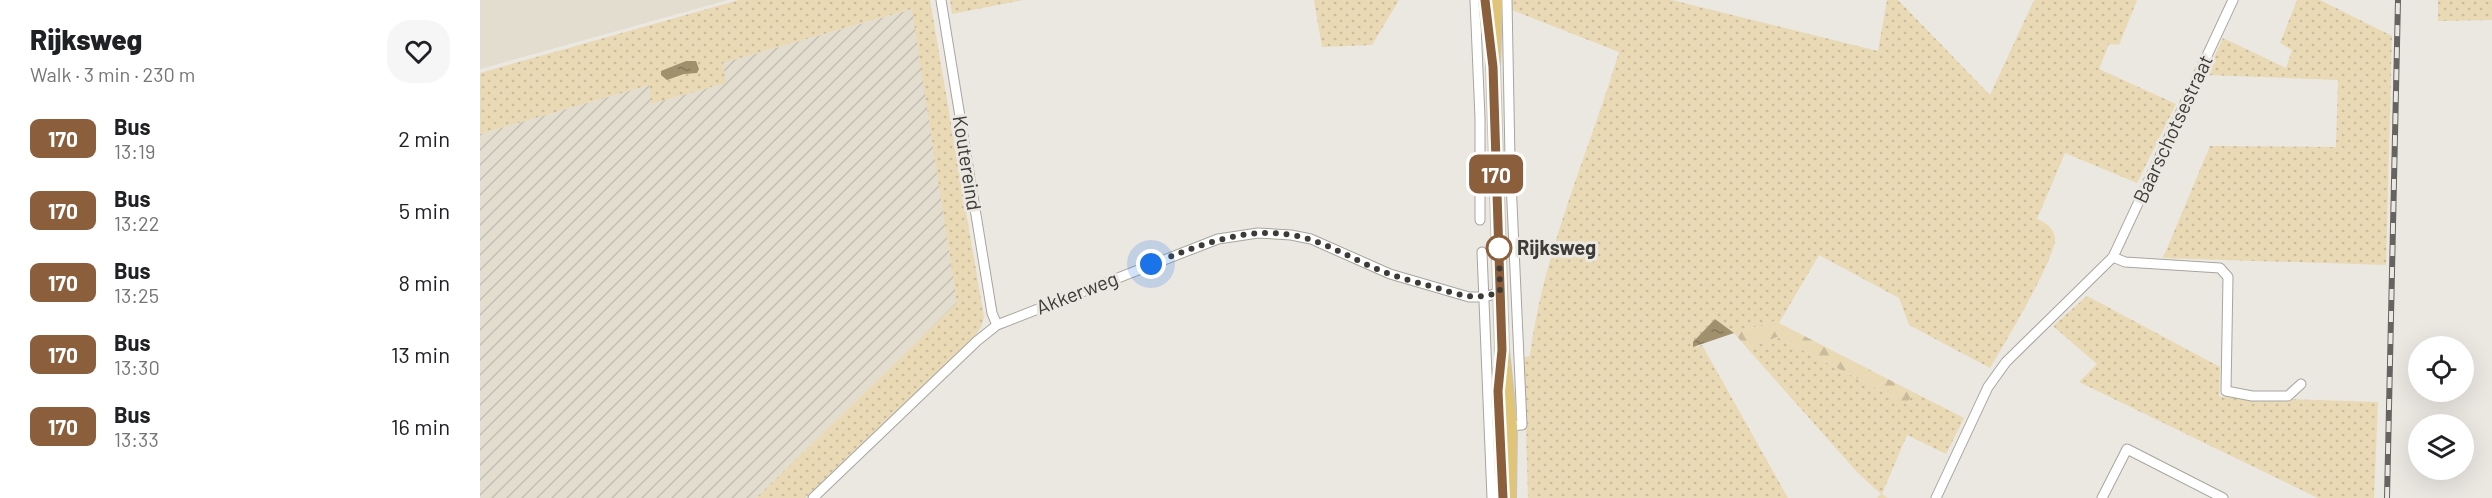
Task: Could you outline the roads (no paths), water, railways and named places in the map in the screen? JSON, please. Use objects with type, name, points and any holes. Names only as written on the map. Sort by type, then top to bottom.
[{"type":"main road","points":[[1485,0],[1493,67]]},
{"type":"main road","points":[[1495,0],[1493,67],[1502,350],[1498,391],[1504,426],[1509,498]]},
{"type":"main road","points":[[1503,498],[1504,426]]},
{"type":"street","name":"Koutereind","points":[[941,0],[992,313],[997,325]]},
{"type":"street","points":[[1475,0],[1480,220]]},
{"type":"street","points":[[1504,426],[1522,425],[1510,159],[1507,0]]},
{"type":"street","name":"Baarschotsestraat","points":[[1936,498],[1984,396],[2006,362],[2113,257],[2233,0]]},
{"type":"street","points":[[1478,68],[1493,67]]},
{"type":"street","name":"Akkerweg","points":[[813,498],[977,341],[997,325],[1218,239],[1257,233],[1296,236],[1311,239],[1390,274],[1468,297],[1485,297],[1500,292]]},
{"type":"street","points":[[1482,252],[1492,498]]},
{"type":"street","points":[[2113,257],[2125,262],[2220,268],[2228,278],[2226,391],[2252,396],[2288,396],[2301,384]]},
{"type":"street","points":[[2102,498],[2127,449],[2223,498]]},
{"type":"water","points":[[686,61],[696,61],[699,69],[697,73],[684,74],[667,80],[661,75],[661,71]]},
{"type":"water","points":[[1715,319],[1734,333],[1693,347],[1693,342]]},
{"type":"railway","points":[[2387,498],[2398,0]]},
{"type":"place","name":"Rijksweg","points":[[1499,248]]}]
